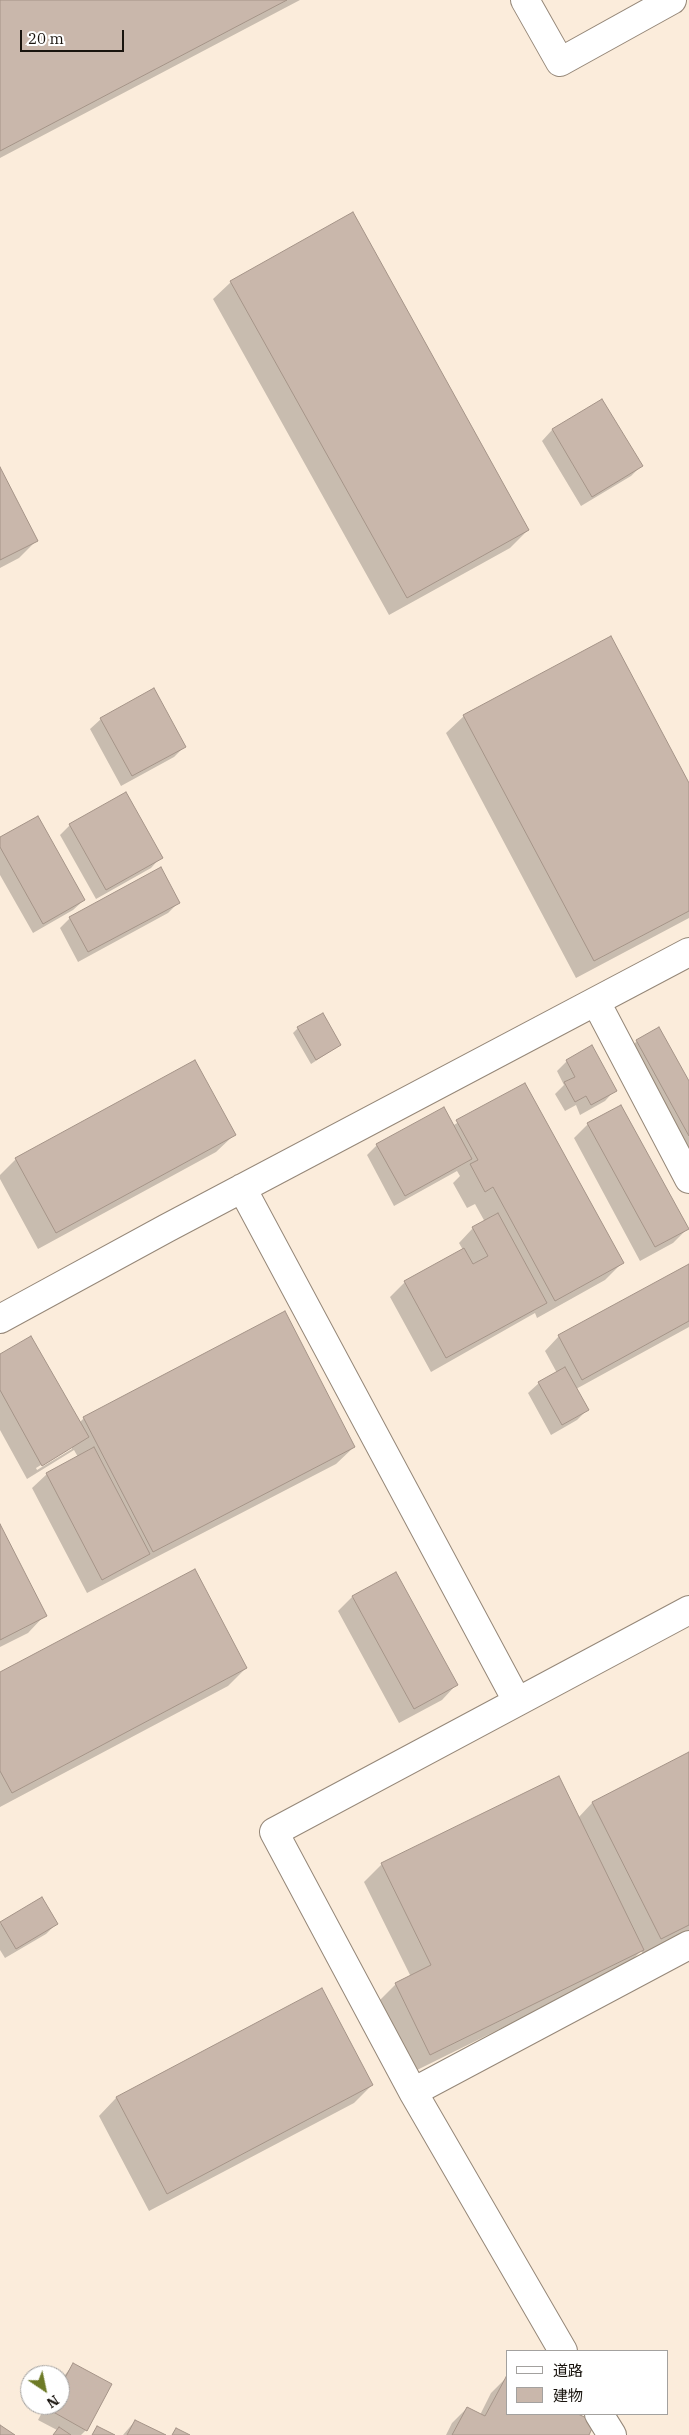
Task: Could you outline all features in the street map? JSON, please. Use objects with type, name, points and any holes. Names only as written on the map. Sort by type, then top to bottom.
[{"type":"street","points":[[525,0],[560,62],[672,0]]},
{"type":"street","points":[[0,1319],[242,1188],[689,952]]},
{"type":"street","points":[[596,1002],[689,1179]]},
{"type":"street","points":[[242,1188],[516,1701]]},
{"type":"street","points":[[562,2350],[413,2092],[274,1832],[689,1610]]},
{"type":"street","points":[[413,2092],[689,1945]]},
{"type":"street","points":[[601,2415],[612,2435]]},
{"type":"building","points":[[0,0],[287,0],[0,151]]},
{"type":"building","points":[[353,212],[529,530],[407,598],[230,281]]},
{"type":"building","points":[[602,399],[643,466],[592,497],[552,429]]},
{"type":"building","points":[[0,467],[38,541],[0,560]]},
{"type":"building","points":[[611,636],[689,783],[689,911],[594,961],[463,715]]},
{"type":"building","points":[[154,688],[186,747],[132,776],[100,718]]},
{"type":"building","points":[[126,792],[163,858],[106,890],[69,824]]},
{"type":"building","points":[[38,816],[85,900],[43,924],[0,847],[0,837]]},
{"type":"building","points":[[161,867],[180,903],[88,952],[69,917]]},
{"type":"building","points":[[323,1013],[341,1045],[316,1060],[297,1027]]},
{"type":"building","points":[[659,1027],[689,1081],[689,1136],[636,1040]]},
{"type":"building","points":[[592,1045],[617,1091],[591,1105],[586,1096],[575,1102],[564,1082],[575,1077],[566,1060]]},
{"type":"building","points":[[195,1060],[236,1135],[56,1233],[15,1158]]},
{"type":"building","points":[[525,1083],[624,1263],[555,1301],[493,1187],[485,1192],[470,1164],[478,1160],[456,1120]]},
{"type":"building","points":[[621,1105],[689,1229],[655,1247],[587,1123]]},
{"type":"building","points":[[444,1107],[472,1159],[405,1196],[376,1144]]},
{"type":"building","points":[[498,1213],[547,1303],[446,1358],[404,1281],[464,1248],[473,1264],[488,1256],[472,1227]]},
{"type":"building","points":[[689,1264],[689,1321],[582,1380],[558,1335]]},
{"type":"building","points":[[285,1311],[355,1447],[153,1552],[83,1417]]},
{"type":"building","points":[[31,1336],[89,1437],[42,1466],[0,1390],[0,1354]]},
{"type":"building","points":[[565,1367],[589,1410],[562,1425],[538,1382]]},
{"type":"building","points":[[94,1447],[150,1554],[102,1580],[46,1473]]},
{"type":"building","points":[[0,1524],[47,1616],[0,1640]]},
{"type":"building","points":[[195,1569],[247,1668],[12,1793],[0,1771],[0,1672]]},
{"type":"building","points":[[396,1572],[458,1685],[414,1709],[352,1596]]},
{"type":"building","points":[[689,1752],[689,1925],[661,1939],[592,1802]]},
{"type":"building","points":[[559,1776],[644,1950],[430,2055],[395,1983],[431,1965],[381,1863]]},
{"type":"building","points":[[42,1897],[58,1924],[16,1949],[0,1922]]},
{"type":"building","points":[[322,1988],[373,2085],[167,2194],[116,2097]]},
{"type":"building","points":[[73,2363],[112,2384],[87,2431],[59,2415],[70,2415],[70,2369]]},
{"type":"building","points":[[506,2377],[507,2415],[580,2415],[595,2422],[589,2435],[452,2435],[467,2407],[485,2416]]},
{"type":"building","points":[[135,2420],[166,2435],[127,2435]]},
{"type":"building","points":[[0,2425],[15,2435],[0,2435]]},
{"type":"building","points":[[97,2426],[115,2435],[92,2435]]},
{"type":"building","points":[[59,2427],[71,2435],[53,2435]]},
{"type":"building","points":[[176,2428],[190,2435],[172,2435]]}]
